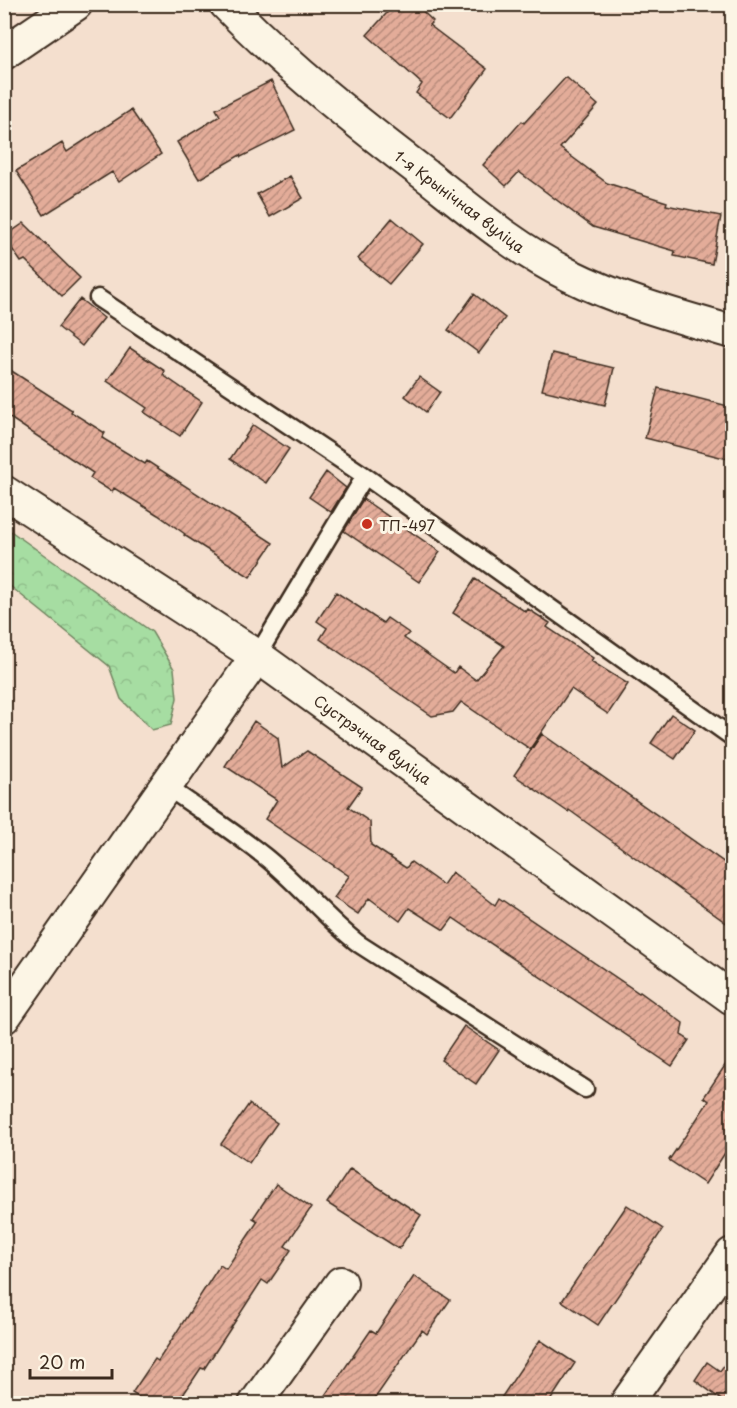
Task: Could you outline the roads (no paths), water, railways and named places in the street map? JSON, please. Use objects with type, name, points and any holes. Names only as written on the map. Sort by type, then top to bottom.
[{"type":"street","points":[[4,53],[76,4]]},
{"type":"street","name":"1-я Крынічная вуліца","points":[[226,4],[255,34],[329,99],[500,233],[532,255],[568,275],[612,294],[656,310],[732,332]]},
{"type":"street","name":"Сустрэчная вуліца","points":[[4,492],[257,656],[732,998]]},
{"type":"street","points":[[4,1017],[257,656]]},
{"type":"street","points":[[626,1404],[732,1254]]},
{"type":"street","points":[[255,1404],[341,1283]]},
{"type":"lane","points":[[98,298],[365,476],[732,737]]},
{"type":"lane","points":[[257,656],[365,476]]},
{"type":"lane","points":[[166,786],[264,856],[302,890],[337,927],[359,944],[585,1089]]},
{"type":"place","name":"ТП-497","points":[[367,524]]}]
